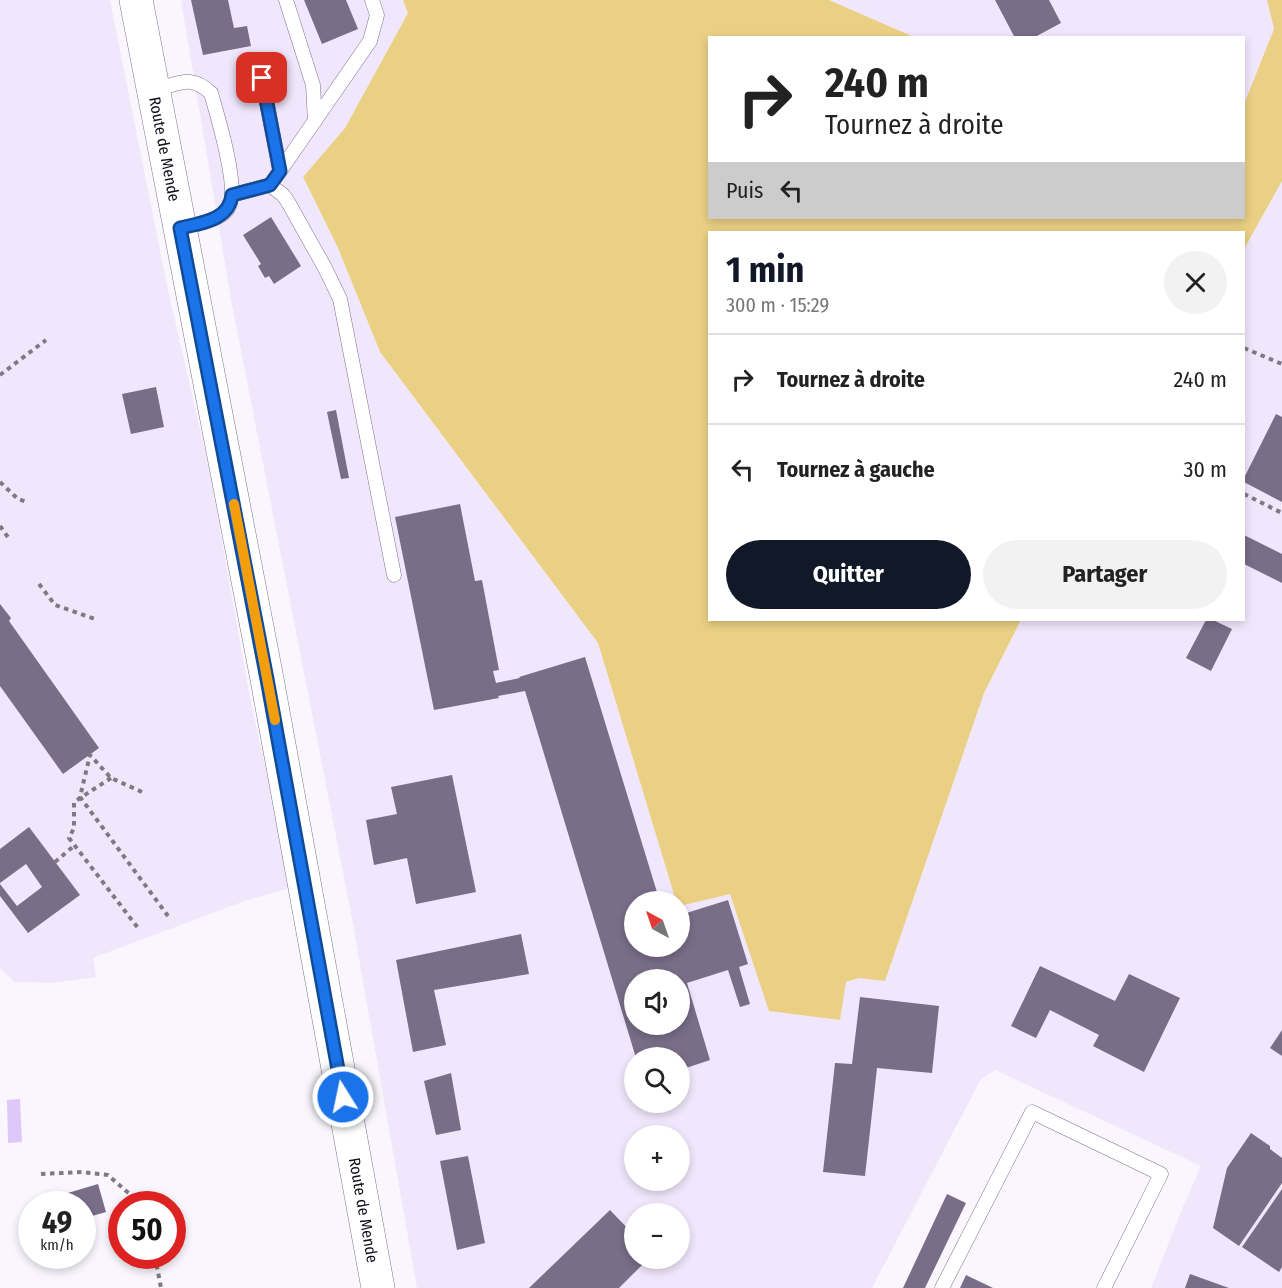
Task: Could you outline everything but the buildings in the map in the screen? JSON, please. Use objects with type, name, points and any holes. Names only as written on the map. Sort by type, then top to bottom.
[{"type":"main road","name":"Route de Mende","points":[[136,0],[267,679],[378,1288]]},
{"type":"lane","points":[[286,0],[313,85],[315,121]]},
{"type":"lane","points":[[232,195],[270,185],[369,41],[377,15],[372,0]]},
{"type":"lane","points":[[262,78],[280,171]]},
{"type":"lane","points":[[153,90],[193,81],[212,93],[232,180],[232,199],[227,210],[210,221],[180,228]]},
{"type":"lane","points":[[270,185],[288,202],[340,299],[394,575]]},
{"type":"lane","points":[[942,1288],[1032,1112],[1161,1174],[1104,1288]]},
{"type":"path","points":[[0,375],[46,340]]},
{"type":"path","points":[[1245,348],[1282,364]]},
{"type":"path","points":[[0,482],[18,499],[27,502]]},
{"type":"path","points":[[1245,494],[1282,513]]},
{"type":"path","points":[[0,526],[10,540]]},
{"type":"path","points":[[39,584],[56,605],[95,619]]},
{"type":"path","points":[[142,792],[111,778],[90,755],[80,797],[168,916]]},
{"type":"path","points":[[111,778],[74,802],[74,828],[69,838],[138,928]]},
{"type":"path","points":[[55,862],[75,845]]},
{"type":"path","points":[[41,1174],[82,1172],[108,1175],[126,1191]]},
{"type":"path","points":[[157,1269],[161,1288]]},
{"type":"shaded area","points":[[0,0],[110,0],[168,290],[209,468],[250,698],[292,887],[245,901],[93,958],[96,977],[52,983],[14,982],[0,968]]},
{"type":"shaded area","points":[[181,0],[403,0],[408,13],[345,128],[303,178],[338,248],[380,352],[598,643],[673,891],[624,891],[624,957],[690,957],[690,903],[731,893],[846,982],[859,978],[984,693],[1020,621],[1245,621],[1245,247],[1282,181],[1282,1288],[1151,1288],[1201,1166],[995,1070],[981,1079],[872,1288],[417,1288],[350,908],[232,305]]},
{"type":"shaded area","points":[[403,0],[829,0],[912,36],[708,36],[708,219],[1245,219],[1245,102],[1274,29],[1267,0],[1282,0],[1282,181],[1245,247],[1245,231],[708,231],[708,621],[1020,621],[984,693],[885,981],[859,978],[846,982],[840,1020],[769,1011],[730,894],[690,904],[690,891],[673,891],[598,643],[380,352],[338,248],[303,177],[345,128],[408,13]]},
{"type":"shaded area","points":[[829,0],[1267,0],[1274,29],[1245,102],[1245,36],[912,36]]},
{"type":"shaded area","points":[[20,1099],[22,1142],[8,1143],[7,1100]]},
{"type":"slow traffic","points":[[234,504],[275,720]]},
{"type":"route","points":[[262,78],[280,171],[270,185],[232,195],[227,210],[210,221],[180,228],[267,679],[343,1097]]}]
